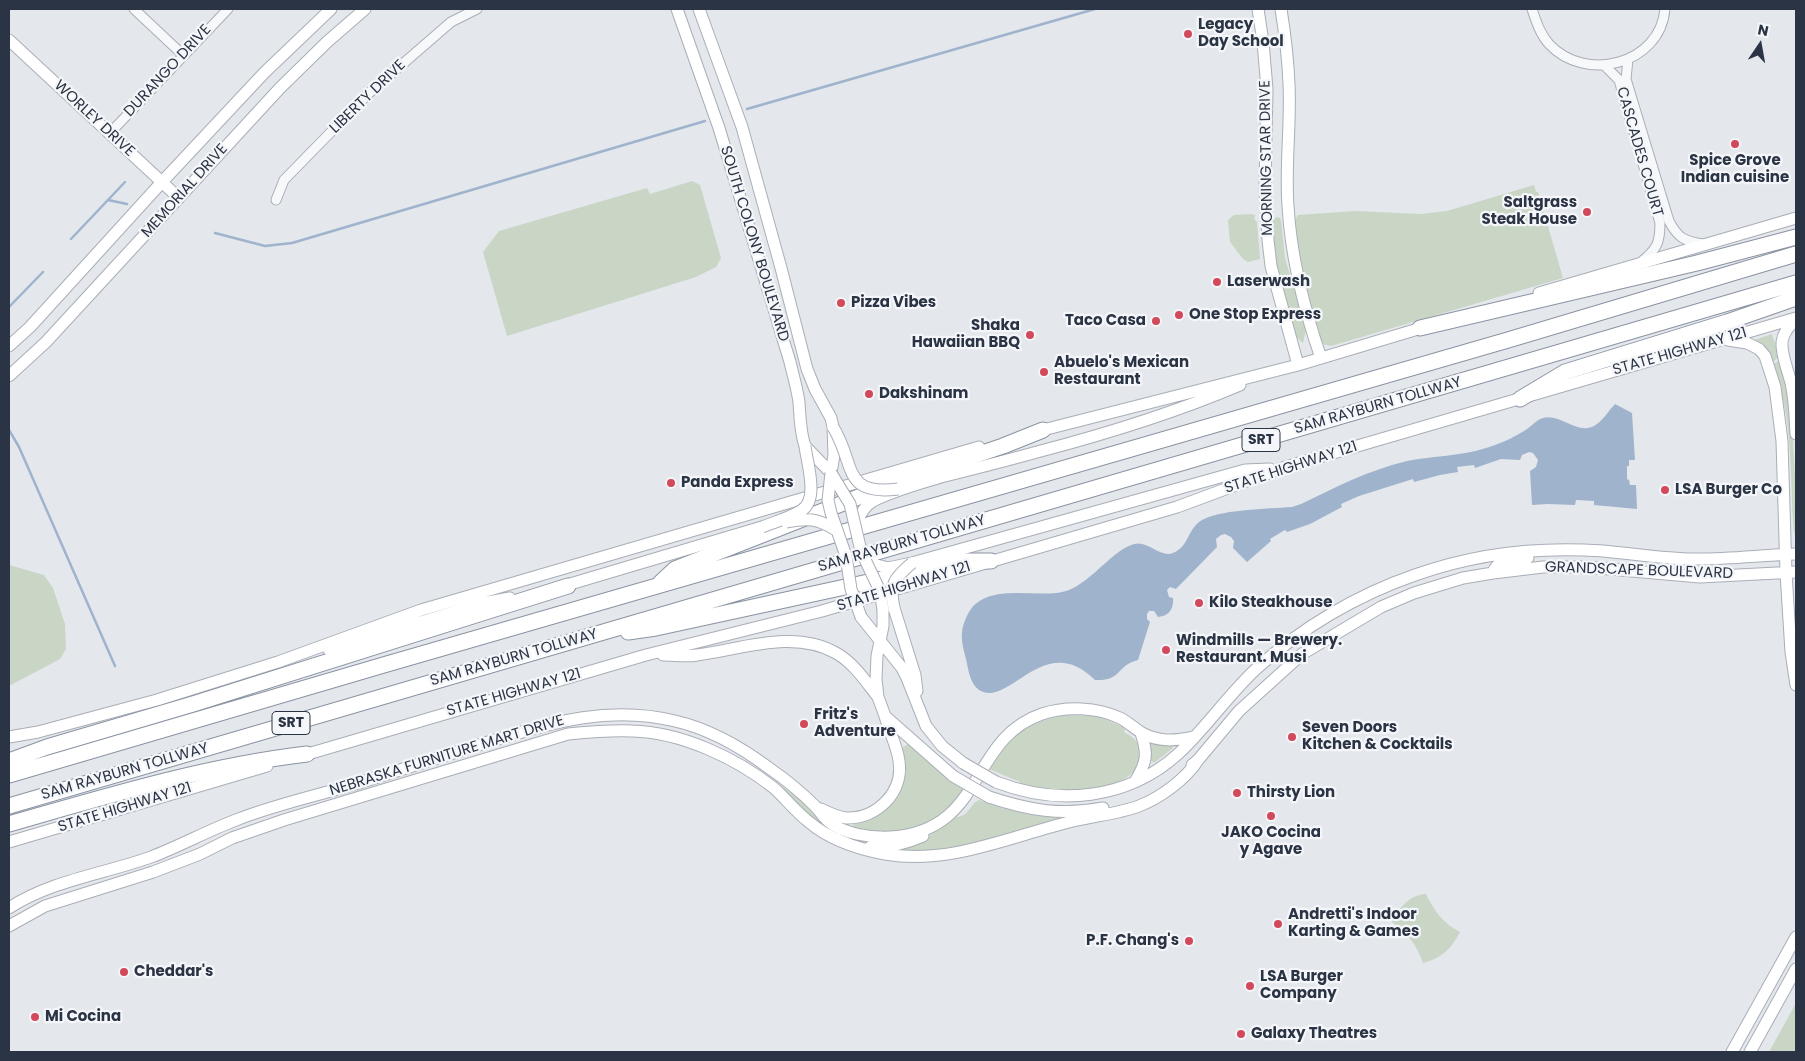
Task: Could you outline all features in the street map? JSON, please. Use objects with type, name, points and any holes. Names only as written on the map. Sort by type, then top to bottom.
[{"type":"highway","points":[[1420,328],[1680,267],[1796,237]]},
{"type":"highway","name":"SAM RAYBURN TOLLWAY","points":[[9,775],[1508,340],[1796,254]]},
{"type":"highway","name":"SAM RAYBURN TOLLWAY","points":[[9,806],[1796,283]]},
{"type":"highway","points":[[1520,399],[1565,372],[1727,322],[1796,298]]},
{"type":"highway","points":[[656,586],[675,569],[902,480],[1003,446],[1042,430]]},
{"type":"highway","points":[[573,641],[656,628],[965,561],[991,561]]},
{"type":"highway","points":[[9,761],[47,747],[193,704],[568,586]]},
{"type":"highway","points":[[9,824],[133,788],[265,759],[307,754]]},
{"type":"street","points":[[134,9],[183,55]]},
{"type":"street","name":"DURANGO DRIVE","points":[[110,133],[228,9]]},
{"type":"street","name":"MEMORIAL DRIVE","points":[[9,346],[30,328],[264,73],[331,9]]},
{"type":"street","name":"MEMORIAL DRIVE","points":[[9,376],[46,342],[114,270],[280,88],[327,42],[365,9]]},
{"type":"street","name":"LIBERTY DRIVE","points":[[276,200],[284,180],[368,94],[451,22],[477,9]]},
{"type":"street","points":[[679,11],[694,9]]},
{"type":"street","name":"SOUTH COLONY BOULEVARD","points":[[699,9],[742,127],[780,262],[807,369],[832,423],[834,455],[828,500],[832,519],[841,538],[846,556],[850,589],[861,617]]},
{"type":"street","name":"MORNING STAR DRIVE","points":[[1258,9],[1267,88],[1265,187],[1268,240],[1271,266],[1298,365]]},
{"type":"street","name":"MORNING STAR DRIVE","points":[[1281,9],[1286,40],[1289,85],[1287,188],[1291,239],[1311,331],[1321,358]]},
{"type":"street","points":[[1532,9],[1537,26],[1548,44],[1565,57],[1584,64],[1605,66],[1628,59],[1652,41],[1660,28],[1665,9]]},
{"type":"street","name":"SOUTH COLONY BOULEVARD","points":[[679,11],[719,128],[796,385],[811,483],[809,502],[803,510],[762,527]]},
{"type":"street","name":"WORLEY DRIVE","points":[[9,40],[178,198]]},
{"type":"street","name":"CASCADES COURT","points":[[1628,59],[1626,79],[1669,221],[1676,234],[1689,242],[1706,244]]},
{"type":"street","name":"CASCADES COURT","points":[[1605,66],[1619,80],[1660,223],[1660,239],[1653,252],[1637,265]]},
{"type":"street","points":[[9,737],[38,732],[157,700],[278,662],[421,610],[1018,435],[1298,365],[1796,218]]},
{"type":"street","points":[[758,261],[780,262]]},
{"type":"street","points":[[762,274],[780,262]]},
{"type":"street","points":[[78,276],[93,291]]},
{"type":"street","points":[[1796,319],[1787,329],[1782,341],[1795,408],[1796,434]]},
{"type":"street","name":"STATE HIGHWAY 121","points":[[9,842],[646,654],[822,611],[1178,506],[1282,468],[1796,319]]},
{"type":"street","points":[[1726,339],[1747,343],[1759,349],[1765,356],[1776,387],[1791,554],[1792,652],[1796,685]]},
{"type":"street","points":[[832,423],[854,476],[862,486],[880,492],[898,489],[1037,452],[1138,423],[1200,402],[1271,372]]},
{"type":"street","points":[[805,446],[831,473],[850,504],[861,551],[889,609],[915,675],[918,702]]},
{"type":"street","points":[[866,562],[888,568],[912,563],[1245,470],[1282,468]]},
{"type":"street","points":[[855,525],[862,511],[870,502],[898,489]]},
{"type":"street","points":[[278,662],[344,647],[483,604],[568,586],[762,527],[805,518],[825,523],[836,530]]},
{"type":"street","points":[[1493,573],[1496,564],[1526,559],[1542,550]]},
{"type":"street","name":"GRANDSCAPE BOULEVARD","points":[[861,617],[902,668],[918,702],[926,726],[942,746],[962,763],[996,782],[1030,793],[1044,796],[1087,795],[1115,789],[1136,781],[1159,768],[1177,754],[1226,699],[1257,669],[1290,642],[1328,615],[1374,591],[1415,574],[1499,554],[1542,550],[1586,550],[1699,560],[1791,554]]},
{"type":"street","points":[[889,609],[892,586],[899,574],[912,563]]},
{"type":"street","name":"GRANDSCAPE BOULEVARD","points":[[889,609],[883,626],[876,664],[878,697],[886,716],[953,776],[989,797],[1031,810],[1062,812],[1098,809],[1117,805],[1136,799],[1161,786],[1198,760],[1246,704],[1302,654],[1381,607],[1414,594],[1463,578],[1544,567],[1586,567],[1700,577],[1791,573]]},
{"type":"street","points":[[1328,615],[1338,631]]},
{"type":"street","points":[[646,654],[694,656],[785,641],[803,642],[836,653],[849,662],[878,697]]},
{"type":"street","name":"NEBRASKA FURNITURE MART DRIVE","points":[[9,908],[38,892],[67,881],[149,858],[238,818],[535,728],[577,718],[632,715],[673,720],[698,727],[724,738],[772,770],[815,805],[828,821],[860,834],[892,837],[938,825],[950,816],[965,799],[1002,740],[1021,724],[1042,714],[1066,709],[1092,710],[1116,716],[1141,733],[1154,738],[1166,740],[1193,737]]},
{"type":"street","points":[[815,805],[833,815],[845,818],[874,812],[886,803],[895,790],[899,777],[900,762],[886,716]]},
{"type":"street","name":"NEBRASKA FURNITURE MART DRIVE","points":[[9,926],[45,906],[153,872],[200,854],[232,838],[568,734],[597,731],[634,731],[695,744],[724,756],[747,770],[774,789],[808,822],[828,836],[884,854],[901,856],[935,856],[960,853],[1070,822],[1140,806],[1185,777],[1191,772],[1198,760]]},
{"type":"street","points":[[1136,781],[1144,766],[1146,757],[1141,733]]},
{"type":"street","points":[[856,846],[875,847],[913,841],[927,834],[938,825]]},
{"type":"street","points":[[1732,1052],[1796,937]]},
{"type":"street","points":[[1750,1052],[1795,971],[1780,968]]},
{"type":"green space","points":[[692,181],[700,185],[721,258],[716,267],[696,277],[507,336],[483,252],[499,231],[647,188],[650,194]]},
{"type":"green space","points":[[1534,185],[1536,192],[1538,192],[1563,278],[1331,346],[1322,344],[1305,290],[1294,222],[1298,215],[1355,211],[1420,214],[1447,211]]},
{"type":"green space","points":[[1234,215],[1255,215],[1254,219],[1257,222],[1260,259],[1248,262],[1243,259],[1230,242],[1228,220]]},
{"type":"green space","points":[[1276,217],[1281,220],[1285,258],[1306,330],[1303,343],[1296,335],[1290,322],[1281,288],[1271,224]]},
{"type":"green space","points":[[1772,334],[1779,357],[1774,361],[1754,340]]},
{"type":"green space","points":[[1778,361],[1781,362],[1791,406],[1796,491],[1796,533],[1794,533],[1793,522],[1791,462],[1787,422],[1779,384],[1772,365]]},
{"type":"green space","points":[[9,565],[44,575],[53,588],[65,624],[66,649],[60,659],[9,686]]},
{"type":"green space","points":[[1065,715],[1097,716],[1126,728],[1124,732],[1139,744],[1141,752],[1136,769],[1128,777],[1107,786],[1057,791],[1040,790],[1020,785],[1020,782],[989,769],[1003,748],[1020,732],[1040,722]]},
{"type":"green space","points":[[1152,741],[1171,744],[1173,748],[1154,763],[1149,759],[1148,744]]},
{"type":"green space","points":[[908,744],[942,774],[964,790],[944,814],[922,827],[900,832],[852,829],[853,824],[878,815],[896,798],[902,787],[905,775],[902,748]]},
{"type":"green space","points":[[777,783],[796,796],[818,816],[880,839],[870,844],[856,842],[832,833],[810,816]]},
{"type":"green space","points":[[979,800],[1031,815],[1059,817],[1060,823],[955,851],[907,853],[895,848],[934,833],[955,818],[964,815]]},
{"type":"green space","points":[[1426,894],[1440,916],[1460,932],[1445,952],[1423,963],[1411,940],[1392,922],[1405,903],[1414,897]]},
{"type":"green space","points":[[1796,1003],[1796,1052],[1769,1052]]},
{"type":"water","points":[[1615,404],[1632,413],[1635,460],[1629,460],[1627,479],[1630,485],[1636,485],[1637,509],[1594,505],[1594,501],[1576,500],[1575,505],[1532,505],[1530,471],[1536,467],[1538,460],[1533,453],[1529,452],[1522,455],[1520,460],[1501,459],[1475,468],[1474,465],[1457,467],[1458,472],[1414,482],[1413,479],[1359,496],[1341,504],[1342,507],[1310,524],[1287,532],[1285,530],[1270,539],[1271,541],[1247,562],[1233,548],[1234,541],[1231,537],[1225,534],[1221,535],[1216,539],[1217,547],[1176,589],[1170,587],[1167,590],[1169,597],[1173,598],[1173,605],[1170,611],[1158,617],[1154,611],[1149,611],[1147,619],[1150,622],[1138,660],[1126,666],[1115,676],[1104,680],[1095,680],[1077,667],[1060,663],[1044,666],[1003,689],[991,693],[979,690],[971,680],[963,646],[962,630],[969,612],[978,602],[989,597],[1016,593],[1057,593],[1069,590],[1086,579],[1118,552],[1134,544],[1144,544],[1163,553],[1173,553],[1182,547],[1199,522],[1217,514],[1243,510],[1292,507],[1379,469],[1417,459],[1467,453],[1506,441],[1543,418],[1550,417],[1577,427],[1590,428],[1600,422]]},
{"type":"waterway","points":[[747,109],[1095,9]]},
{"type":"waterway","points":[[215,233],[265,246],[292,243],[705,121]]},
{"type":"waterway","points":[[71,239],[125,182]]},
{"type":"waterway","points":[[108,200],[127,204]]},
{"type":"waterway","points":[[9,307],[43,272]]},
{"type":"waterway","points":[[9,430],[19,447],[115,666]]},
{"type":"place","name":"Legacy Day School","points":[[1188,34]]},
{"type":"place","name":"Spice Grove Indian cuisine","points":[[1735,144]]},
{"type":"place","name":"Saltgrass Steak House","points":[[1587,212]]},
{"type":"place","name":"Laserwash","points":[[1217,282]]},
{"type":"place","name":"Pizza Vibes","points":[[841,303]]},
{"type":"place","name":"One Stop Express","points":[[1179,315]]},
{"type":"place","name":"Taco Casa","points":[[1156,321]]},
{"type":"place","name":"Shaka Hawaiian BBQ","points":[[1030,335]]},
{"type":"place","name":"Abuelo's Mexican Restaurant","points":[[1044,372]]},
{"type":"place","name":"Dakshinam","points":[[869,394]]},
{"type":"place","name":"Panda Express","points":[[671,483]]},
{"type":"place","name":"LSA Burger Co","points":[[1665,490]]},
{"type":"place","name":"Kilo Steakhouse","points":[[1199,603]]},
{"type":"place","name":"Windmills — Brewery. Restaurant. Musi","points":[[1166,650]]},
{"type":"place","name":"Fritz's Adventure","points":[[804,724]]},
{"type":"place","name":"Seven Doors Kitchen & Cocktails","points":[[1292,737]]},
{"type":"place","name":"Thirsty Lion","points":[[1237,793]]},
{"type":"place","name":"JAKO Cocina y Agave","points":[[1271,816]]},
{"type":"place","name":"Andretti's Indoor Karting & Games","points":[[1278,924]]},
{"type":"place","name":"P.F. Chang's","points":[[1189,941]]},
{"type":"place","name":"Cheddar's","points":[[124,972]]},
{"type":"place","name":"LSA Burger Company","points":[[1250,986]]},
{"type":"place","name":"Mi Cocina","points":[[35,1017]]},
{"type":"place","name":"Galaxy Theatres","points":[[1241,1034]]}]
